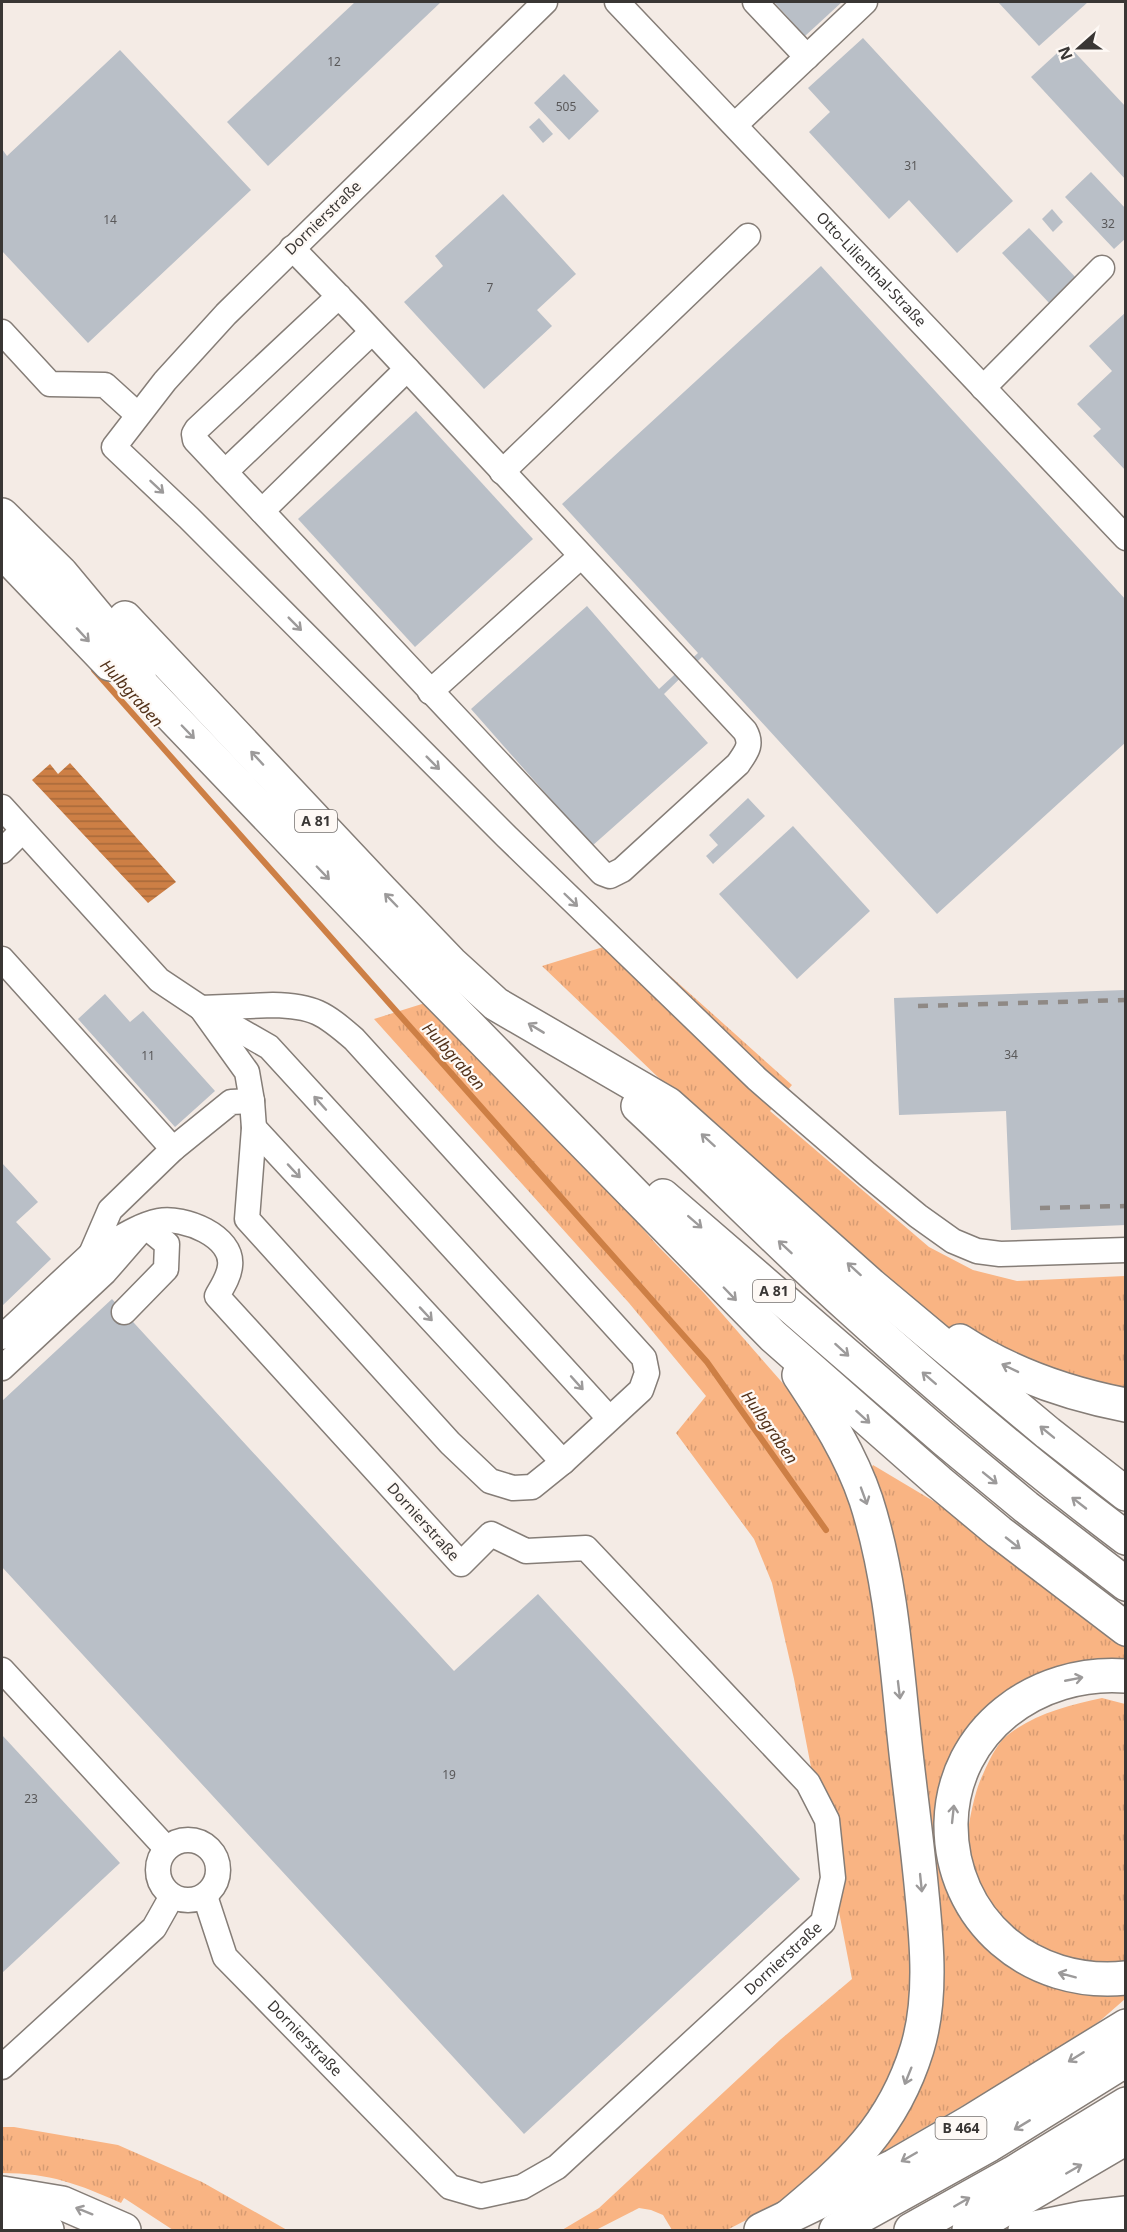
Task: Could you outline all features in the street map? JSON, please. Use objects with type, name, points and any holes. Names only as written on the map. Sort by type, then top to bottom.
[{"type":"highway","name":"A 81","points":[[6,518],[136,663],[141,684],[432,988],[520,1063],[645,1181],[921,1419],[1026,1507],[1125,1584]]},
{"type":"highway","name":"A 81","points":[[6,518],[57,574],[496,1005],[587,1058],[807,1268],[917,1368],[1004,1443],[1125,1538]]},
{"type":"highway","points":[[432,988],[773,1336],[932,1476],[1017,1546],[1125,1629]]},
{"type":"highway","points":[[587,1058],[668,1104],[898,1307],[1048,1433],[1125,1494]]},
{"type":"highway","points":[[898,1307],[1019,1372],[1076,1393],[1125,1405]]},
{"type":"highway","points":[[773,1336],[831,1425],[848,1457],[866,1500],[874,1532],[892,1632],[919,1863],[927,1978],[918,2046],[899,2098],[883,2124],[844,2170],[775,2224]]},
{"type":"highway","points":[[1125,1676],[1100,1676],[1061,1682],[1011,1707],[985,1732],[971,1754],[960,1779],[951,1823],[954,1856],[966,1893],[984,1921],[1006,1945],[1031,1961],[1053,1971],[1078,1978],[1125,1978]]},
{"type":"highway","name":"B 464","points":[[775,2224],[894,2166],[1125,2026]]},
{"type":"highway","name":"B 464","points":[[836,2230],[989,2145],[1125,2060]]},
{"type":"highway","points":[[911,2230],[1032,2161],[1125,2103]]},
{"type":"highway","points":[[969,2230],[1125,2138]]},
{"type":"highway","points":[[8,2196],[62,2203],[124,2230]]},
{"type":"highway","points":[[1025,2230],[1083,2218],[1125,2213]]},
{"type":"highway","points":[[2,2226],[47,2230]]},
{"type":"street","name":"Dornierstraße","points":[[545,2],[226,314],[165,381],[114,447],[189,518],[507,837],[734,1057],[828,1141],[918,1216],[953,1241],[976,1251],[1000,1254],[1125,1250]]},
{"type":"street","name":"Otto-Lilienthal-Straße","points":[[617,2],[1125,538]]},
{"type":"street","points":[[755,2],[807,57]]},
{"type":"street","points":[[735,125],[865,2]]},
{"type":"street","points":[[502,472],[748,236]]},
{"type":"street","points":[[292,248],[339,296],[745,731],[750,739],[748,749],[738,764],[622,870],[610,876],[602,873],[195,440],[194,434],[197,429],[339,296]]},
{"type":"street","points":[[983,388],[1102,268]]},
{"type":"street","points":[[2,332],[51,384],[105,385],[138,415]]},
{"type":"street","points":[[225,472],[372,332]]},
{"type":"street","points":[[262,511],[407,369]]},
{"type":"street","points":[[430,692],[581,556]]},
{"type":"street","points":[[2,807],[159,980],[201,1008],[269,1047],[609,1418]]},
{"type":"street","points":[[2,851],[22,831]]},
{"type":"street","points":[[2,959],[173,1149]]},
{"type":"street","points":[[298,1005],[327,1016],[354,1039],[644,1358],[647,1373],[641,1390],[563,1462],[532,1487],[513,1488],[490,1481],[450,1443],[247,1219],[254,1128],[247,1072],[201,1008],[298,1005]]},
{"type":"street","points":[[91,1254],[110,1210],[173,1149],[231,1102],[252,1101]]},
{"type":"street","points":[[254,1128],[563,1462]]},
{"type":"street","name":"Dornierstraße","points":[[145,1226],[161,1221],[184,1222],[216,1237],[226,1250],[231,1264],[217,1296],[461,1564],[491,1534],[525,1551],[586,1548],[808,1783],[827,1820],[833,1878],[823,1922],[557,2167],[522,2187],[481,2196],[450,2187],[225,1957],[205,1896]]},
{"type":"street","points":[[2,1337],[91,1254],[145,1226]]},
{"type":"street","points":[[124,1312],[166,1269],[166,1244],[145,1226]]},
{"type":"street","points":[[2,1368],[105,1272],[145,1226]]},
{"type":"street","points":[[2,1670],[166,1848]]},
{"type":"street","points":[[181,1840],[198,1841],[212,1851],[218,1866],[216,1883],[205,1896],[188,1901],[172,1896],[162,1887],[158,1874],[159,1860],[166,1848],[181,1840]]},
{"type":"street","points":[[2,2067],[154,1928],[172,1896]]},
{"type":"green space","points":[[629,939],[792,1085],[770,1111],[929,1247],[973,1270],[1017,1281],[1125,1276],[1125,1395],[1118,1395],[952,1329],[931,1316],[685,1103],[542,966]]},
{"type":"green space","points":[[441,998],[657,1245],[704,1293],[787,1388],[825,1444],[842,1480],[867,1563],[877,1619],[912,1910],[911,2015],[901,2061],[854,2140],[796,2194],[727,2230],[672,2230],[663,2215],[639,2208],[596,2230],[562,2230],[599,2208],[780,2040],[852,1979],[794,1679],[772,1583],[754,1539],[676,1433],[706,1396],[629,1303],[374,1019]]},
{"type":"green space","points":[[873,1465],[940,1505],[1126,1648],[1125,1665],[1086,1663],[954,1758],[961,1912],[1125,1989],[1125,1999],[1067,2045],[874,2157],[924,2054],[868,1473]]},
{"type":"green space","points":[[1102,1698],[1125,1704],[1125,1961],[1105,1962],[1066,1956],[1047,1949],[1013,1929],[987,1899],[967,1853],[969,1827],[978,1787],[992,1756],[1004,1738],[1041,1716],[1065,1707]]},
{"type":"green space","points":[[2,2127],[14,2127],[118,2145],[202,2182],[287,2230],[173,2230],[124,2198],[121,2203],[91,2190],[49,2177],[2,2173]]},
{"type":"shaded area","points":[[70,763],[176,882],[148,903],[32,780],[50,764],[58,774]]},
{"type":"building","points":[[355,2],[441,2],[268,166],[227,122]]},
{"type":"building","points":[[774,2],[842,2],[805,36]]},
{"type":"building","points":[[998,2],[1088,2],[1039,46]]},
{"type":"building","points":[[863,38],[1013,201],[957,253],[909,200],[889,219],[809,132],[830,112],[808,88]]},
{"type":"building","points":[[1067,44],[1126,107],[1126,180],[1031,77]]},
{"type":"building","points":[[120,50],[251,190],[88,343],[2,251],[2,149],[7,156]]},
{"type":"building","points":[[564,74],[599,111],[569,140],[534,103]]},
{"type":"building","points":[[539,118],[553,134],[543,143],[529,127]]},
{"type":"building","points":[[1091,172],[1126,209],[1126,238],[1114,249],[1065,197]]},
{"type":"building","points":[[503,194],[576,274],[537,310],[552,326],[484,389],[404,302],[443,266],[435,256]]},
{"type":"building","points":[[1052,209],[1063,222],[1053,232],[1042,219]]},
{"type":"building","points":[[1029,228],[1078,280],[1051,305],[1002,253]]},
{"type":"building","points":[[821,266],[1126,600],[1126,742],[937,914],[702,657],[664,694],[708,743],[592,846],[471,709],[587,606],[659,689],[698,653],[562,504]]},
{"type":"building","points":[[1126,312],[1126,471],[1093,436],[1101,429],[1077,404],[1112,371],[1089,346]]},
{"type":"building","points":[[416,411],[533,539],[415,647],[298,519]]},
{"type":"building","points":[[748,798],[765,816],[713,864],[706,856],[718,845],[709,835]]},
{"type":"building","points":[[793,826],[870,911],[797,979],[719,894]]},
{"type":"building","points":[[1126,990],[1126,1225],[1011,1230],[1006,1111],[899,1115],[894,998]]},
{"type":"building","points":[[105,994],[130,1022],[143,1011],[215,1091],[175,1127],[78,1019]]},
{"type":"building","points":[[2,1163],[38,1202],[16,1222],[51,1259],[2,1306]]},
{"type":"building","points":[[112,1299],[454,1671],[538,1594],[800,1879],[524,2134],[2,1567],[2,1401]]},
{"type":"building","points":[[2,1735],[120,1863],[2,1973]]},
{"type":"waterway","name":"Hulbgraben","points":[[94,670],[707,1362],[826,1530]]},
{"type":"railway","points":[[918,1006],[1126,1000]]},
{"type":"railway","points":[[1040,1208],[1126,1206]]}]
